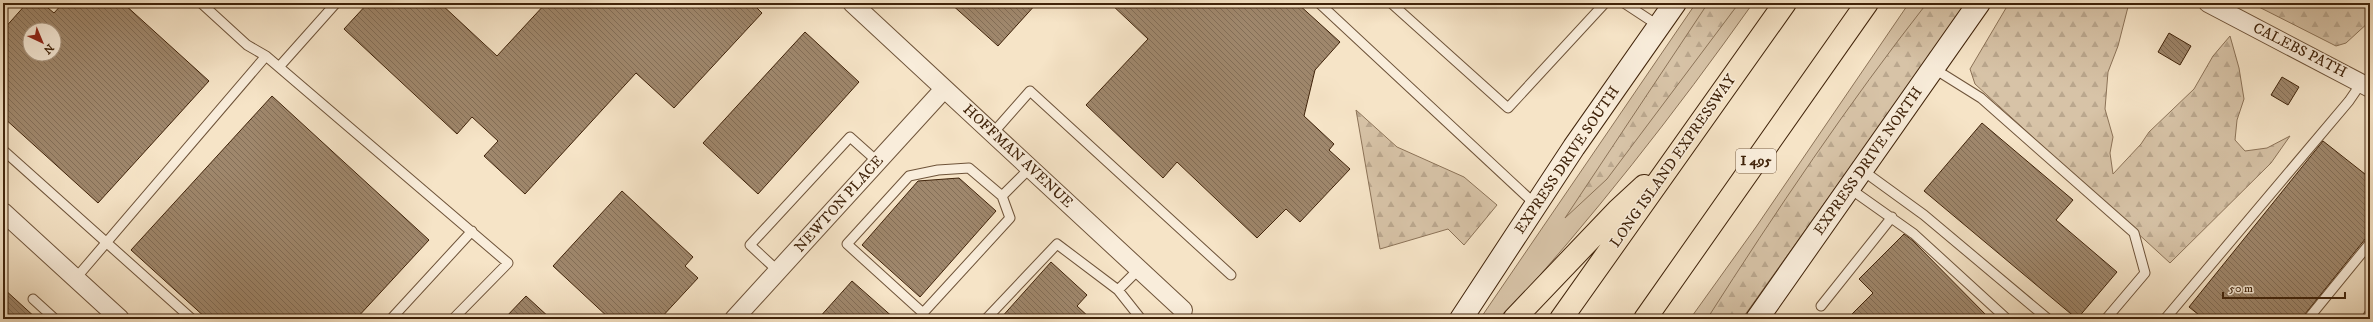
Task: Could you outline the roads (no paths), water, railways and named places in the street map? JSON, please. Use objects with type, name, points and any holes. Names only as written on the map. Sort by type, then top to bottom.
[{"type":"highway","name":"LONG ISLAND EXPRESSWAY","points":[[1560,319],[1785,3]]},
{"type":"highway","name":"I 495","points":[[1645,319],[1867,3]]},
{"type":"highway","points":[[1660,319],[1787,117]]},
{"type":"highway","points":[[1514,319],[1618,210],[1675,158]]},
{"type":"main road","name":"EXPRESS DRIVE SOUTH","points":[[1461,319],[1536,205],[1675,3]]},
{"type":"main road","name":"EXPRESS DRIVE NORTH","points":[[1757,319],[1979,3]]},
{"type":"street","name":"HOFFMAN AVENUE","points":[[852,3],[1183,310]]},
{"type":"street","name":"CALEBS PATH","points":[[2208,3],[2367,84]]},
{"type":"street","name":"NEWTON PLACE","points":[[734,319],[944,89]]},
{"type":"street","points":[[3,212],[120,319]]},
{"type":"lane","points":[[202,3],[247,45],[266,56],[508,263],[453,319]]},
{"type":"lane","points":[[279,67],[336,3]]},
{"type":"lane","points":[[1319,3],[1536,205]]},
{"type":"lane","points":[[1391,3],[1508,108],[1605,3]]},
{"type":"lane","points":[[1624,3],[1659,26]]},
{"type":"lane","points":[[76,278],[266,56]]},
{"type":"lane","points":[[1933,68],[1982,98],[2134,233],[2145,273],[2106,319]]},
{"type":"lane","points":[[2164,319],[2349,101],[2367,84]]},
{"type":"lane","points":[[993,134],[1030,91],[1231,274]]},
{"type":"lane","points":[[778,271],[750,244],[850,137],[878,162]]},
{"type":"lane","points":[[3,150],[192,319]]},
{"type":"lane","points":[[969,168],[1002,196],[1010,218],[923,313],[847,244],[909,176],[938,170],[969,168]]},
{"type":"lane","points":[[1002,196],[1030,168]]},
{"type":"lane","points":[[1862,170],[1924,215],[2048,319]]},
{"type":"lane","points":[[1849,188],[1892,217],[1917,237],[2007,319]]},
{"type":"lane","points":[[1821,306],[1892,217]]},
{"type":"lane","points":[[391,319],[472,231]]},
{"type":"lane","points":[[2308,319],[2370,243]]},
{"type":"lane","points":[[986,319],[1057,244],[1118,290],[1141,319]]},
{"type":"lane","points":[[1118,290],[1139,269]]},
{"type":"lane","points":[[33,299],[55,319]]},
{"type":"lane","points":[[2366,319],[2370,313]]}]
